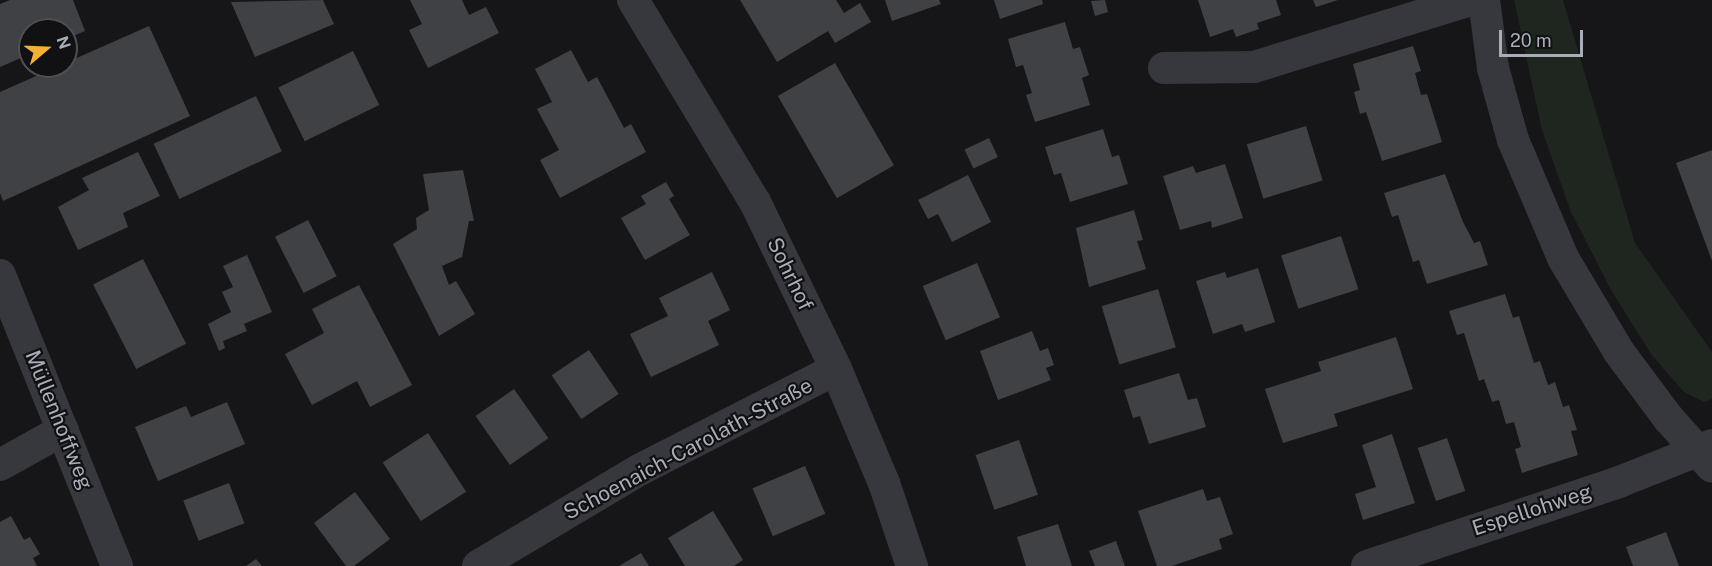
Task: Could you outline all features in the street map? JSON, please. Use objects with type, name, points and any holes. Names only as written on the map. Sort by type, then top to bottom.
[{"type":"street","name":"Sohrhof","points":[[633,0],[755,202],[836,369],[884,483],[912,566]]},
{"type":"street","points":[[1164,68],[1254,68],[1470,0]]},
{"type":"street","points":[[1484,0],[1493,68],[1513,140],[1563,258],[1619,352],[1707,455]]},
{"type":"street","name":"Müllenhoffweg","points":[[0,275],[117,566]]},
{"type":"street","name":"Schoenaich-Carolath-Straße","points":[[478,566],[639,470],[836,369]]},
{"type":"street","points":[[0,465],[63,430]]},
{"type":"street","name":"Espellohweg","points":[[1367,566],[1707,455]]},
{"type":"shaded area","points":[[1514,0],[1563,0],[1635,243],[1712,352],[1712,399],[1704,402],[1684,392],[1651,354],[1611,290],[1571,212],[1542,130]]},
{"type":"building","points":[[10,0],[73,0],[85,31],[78,34],[78,18],[18,18],[18,59],[0,67],[0,4]]},
{"type":"building","points":[[323,0],[334,24],[255,57],[231,2]]},
{"type":"building","points":[[410,0],[462,0],[469,15],[486,7],[499,33],[428,68],[409,30],[422,24]]},
{"type":"building","points":[[740,0],[836,0],[844,13],[860,3],[871,22],[835,43],[828,31],[777,62]]},
{"type":"building","points":[[885,0],[939,0],[941,4],[892,21]]},
{"type":"building","points":[[994,0],[1042,0],[1043,4],[1000,19]]},
{"type":"building","points":[[1105,0],[1108,12],[1095,16],[1091,1]]},
{"type":"building","points":[[1198,0],[1276,0],[1281,15],[1257,23],[1259,29],[1236,37],[1233,29],[1210,37]]},
{"type":"building","points":[[1313,0],[1338,0],[1316,7]]},
{"type":"building","points":[[1065,22],[1073,49],[1080,47],[1089,75],[1082,78],[1090,105],[1035,122],[1026,95],[1032,93],[1023,65],[1016,67],[1008,39]]},
{"type":"building","points":[[149,26],[190,116],[3,201],[0,193],[0,92],[32,78],[78,78],[78,57]]},
{"type":"building","points":[[1413,46],[1421,71],[1415,73],[1421,95],[1427,94],[1442,142],[1382,161],[1366,112],[1360,114],[1354,92],[1360,90],[1353,64]]},
{"type":"building","points":[[571,50],[588,82],[597,77],[624,128],[631,124],[646,152],[560,198],[540,160],[559,150],[537,109],[552,102],[535,69]]},
{"type":"building","points":[[353,51],[379,105],[305,141],[278,87]]},
{"type":"building","points":[[835,63],[894,165],[837,198],[778,96]]},
{"type":"building","points":[[256,96],[282,151],[179,199],[154,144]]},
{"type":"building","points":[[1306,126],[1323,181],[1263,199],[1247,144]]},
{"type":"building","points":[[1103,129],[1112,157],[1119,155],[1128,184],[1070,202],[1061,173],[1054,175],[1045,147]]},
{"type":"building","points":[[989,138],[998,157],[973,168],[965,149]]},
{"type":"building","points":[[1712,150],[1712,261],[1676,163]]},
{"type":"building","points":[[138,152],[160,196],[123,213],[128,227],[78,250],[58,207],[89,190],[82,178]]},
{"type":"building","points":[[1225,164],[1243,218],[1212,228],[1211,221],[1180,230],[1163,176],[1193,166],[1196,173]]},
{"type":"building","points":[[463,170],[474,221],[469,221],[462,257],[442,266],[449,285],[456,281],[475,314],[439,336],[393,244],[417,229],[416,218],[429,210],[423,174]]},
{"type":"building","points":[[1445,174],[1463,222],[1474,243],[1480,241],[1488,265],[1427,284],[1419,260],[1413,262],[1398,215],[1392,217],[1384,193]]},
{"type":"building","points":[[968,175],[991,222],[952,242],[938,214],[928,219],[918,200]]},
{"type":"building","points":[[666,182],[674,196],[669,199],[690,235],[645,260],[621,218],[646,204],[641,196]]},
{"type":"building","points":[[1134,210],[1143,240],[1137,241],[1146,269],[1089,287],[1076,228]]},
{"type":"building","points":[[308,220],[337,276],[304,293],[275,237]]},
{"type":"building","points":[[1341,236],[1358,289],[1298,309],[1281,255]]},
{"type":"building","points":[[247,255],[272,312],[244,324],[247,331],[223,341],[225,348],[219,351],[208,324],[231,312],[222,292],[233,287],[223,266]]},
{"type":"building","points":[[143,259],[186,344],[136,369],[93,284]]},
{"type":"building","points":[[977,263],[1000,317],[946,340],[923,286]]},
{"type":"building","points":[[1258,268],[1275,322],[1245,332],[1242,324],[1213,334],[1196,281],[1225,272],[1227,278]]},
{"type":"building","points":[[712,272],[730,310],[708,321],[719,345],[651,377],[630,334],[668,316],[659,298]]},
{"type":"building","points":[[359,285],[412,385],[370,407],[357,381],[312,405],[285,354],[324,333],[312,309]]},
{"type":"building","points":[[1158,289],[1176,347],[1119,365],[1102,306]]},
{"type":"building","points":[[1505,294],[1513,318],[1519,316],[1534,363],[1540,361],[1548,385],[1555,382],[1563,407],[1569,405],[1577,430],[1571,431],[1578,455],[1522,473],[1515,449],[1521,447],[1514,422],[1506,424],[1499,400],[1492,402],[1484,379],[1479,381],[1464,333],[1457,335],[1449,311]]},
{"type":"building","points":[[1032,331],[1040,351],[1048,348],[1054,365],[1046,368],[1051,380],[998,400],[980,351]]},
{"type":"building","points":[[1396,337],[1413,389],[1334,414],[1338,426],[1283,443],[1265,389],[1321,371],[1318,362]]},
{"type":"building","points":[[589,350],[619,394],[581,419],[552,375]]},
{"type":"building","points":[[1179,373],[1188,400],[1197,398],[1206,427],[1149,444],[1140,416],[1133,418],[1124,390]]},
{"type":"building","points":[[514,389],[548,438],[510,465],[475,416]]},
{"type":"building","points":[[227,402],[245,444],[158,481],[135,427],[186,406],[191,417]]},
{"type":"building","points":[[428,433],[466,492],[421,521],[383,462]]},
{"type":"building","points":[[1392,434],[1415,503],[1363,520],[1355,494],[1376,487],[1362,445]]},
{"type":"building","points":[[1447,438],[1465,491],[1436,501],[1418,448]]},
{"type":"building","points":[[1019,440],[1038,495],[994,510],[976,455]]},
{"type":"building","points":[[805,466],[825,514],[773,536],[753,488]]},
{"type":"building","points":[[229,483],[244,523],[199,541],[183,501]]},
{"type":"building","points":[[1203,489],[1207,501],[1220,497],[1233,534],[1219,539],[1222,549],[1172,566],[1157,566],[1138,511]]},
{"type":"building","points":[[355,492],[390,539],[354,566],[346,566],[314,523]]},
{"type":"building","points":[[713,511],[743,560],[734,566],[685,566],[668,538]]},
{"type":"building","points":[[11,516],[24,540],[30,537],[40,554],[33,558],[37,566],[0,566],[0,522]]},
{"type":"building","points":[[1058,524],[1072,566],[1026,566],[1017,537]]},
{"type":"building","points":[[1666,532],[1679,566],[1633,566],[1626,547]]},
{"type":"building","points":[[1116,541],[1125,566],[1095,566],[1089,551]]},
{"type":"building","points":[[641,553],[649,566],[619,566]]},
{"type":"building","points":[[256,559],[262,566],[246,566]]}]
